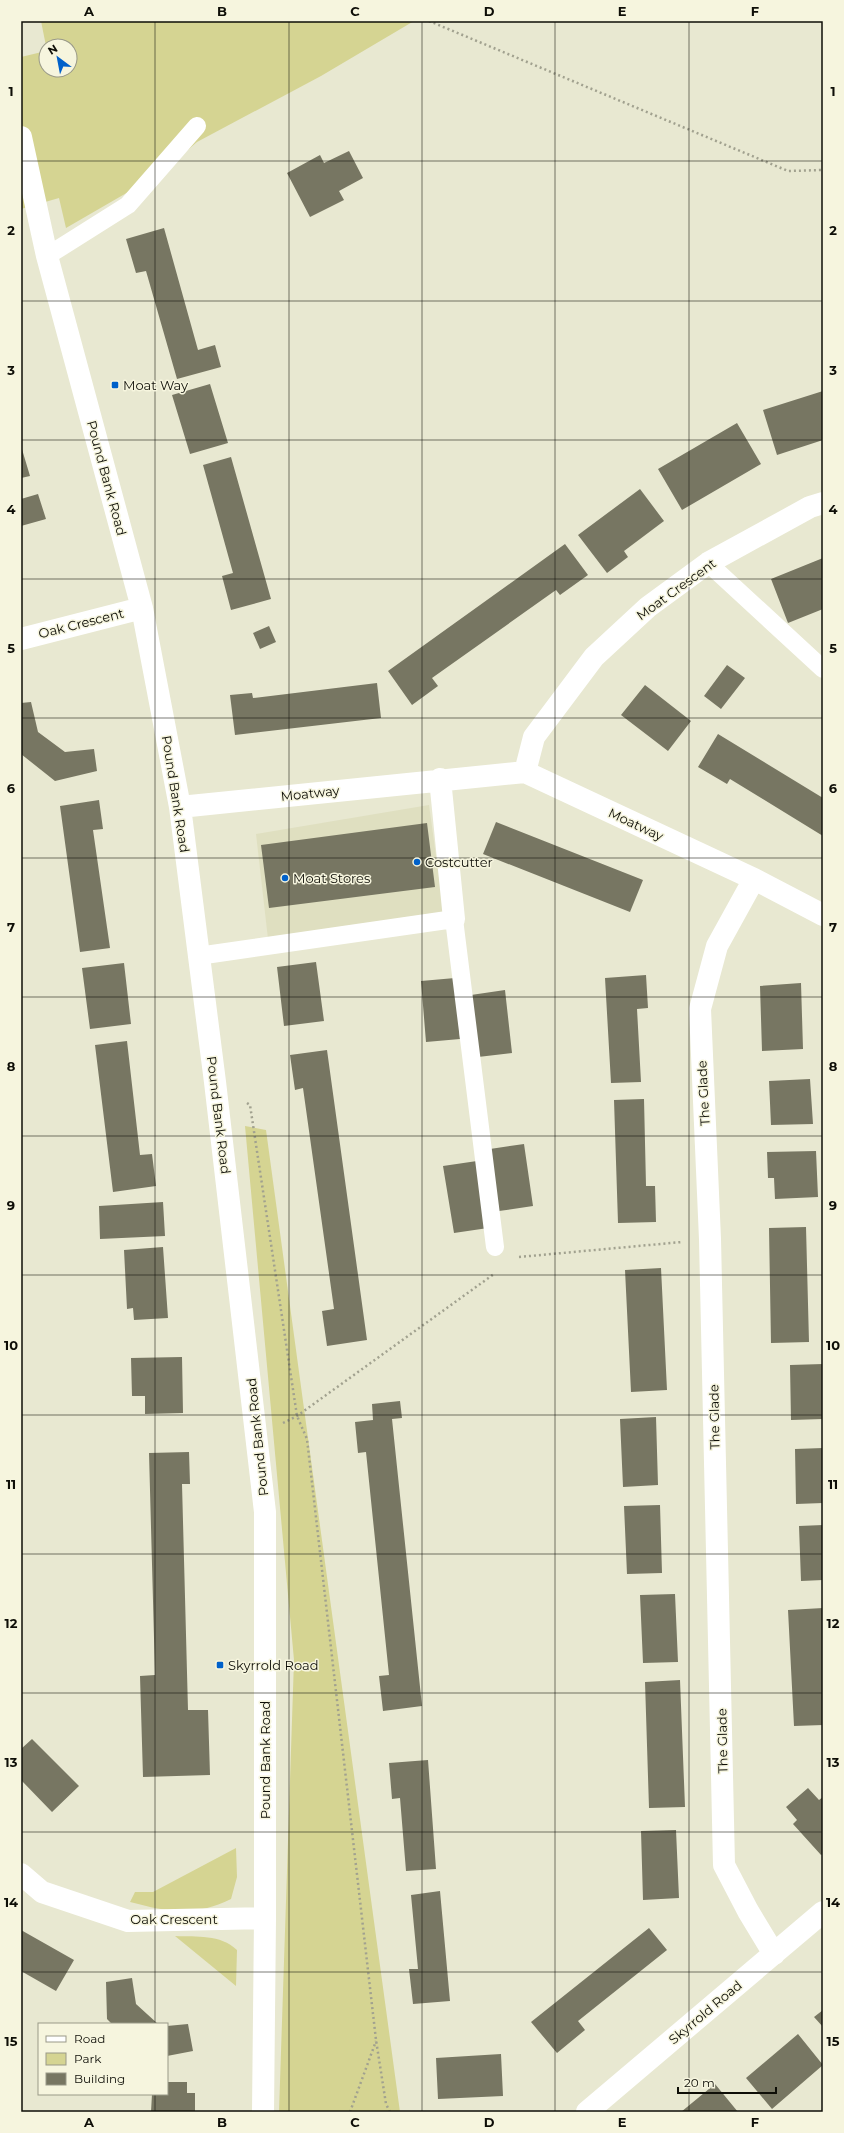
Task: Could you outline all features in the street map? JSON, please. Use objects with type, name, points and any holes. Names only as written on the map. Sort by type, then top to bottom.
[{"type":"street","name":"Pound Bank Road","points":[[21,136],[47,256],[142,608],[180,807],[215,1082],[258,1437],[265,1512],[265,1918],[263,2112]]},
{"type":"street","name":"Moat Crescent","points":[[525,772],[534,737],[594,657],[648,607],[708,563],[810,507],[823,503]]},
{"type":"street","name":"Oak Crescent","points":[[21,639],[142,608]]},
{"type":"street","name":"Moatway","points":[[180,807],[440,779],[525,772],[754,879],[823,915]]},
{"type":"street","points":[[440,779],[454,918]]},
{"type":"street","name":"The Glade","points":[[754,879],[717,946],[700,1009],[710,1239],[724,1865],[748,1911],[774,1954]]},
{"type":"street","name":"Oak Crescent","points":[[21,1874],[42,1892],[128,1921],[265,1918]]},
{"type":"street","name":"Skyrrold Road","points":[[587,2112],[823,1912]]},
{"type":"lane","points":[[47,256],[128,205],[197,126]]},
{"type":"lane","points":[[708,563],[823,669]]},
{"type":"lane","points":[[198,956],[454,918],[495,1247]]},
{"type":"path","points":[[429,21],[788,171],[823,170]]},
{"type":"path","points":[[215,1082],[250,1105],[297,1416],[308,1439],[376,2040],[386,2104],[390,2112]]},
{"type":"path","points":[[517,1257],[710,1239]]},
{"type":"path","points":[[258,1437],[297,1416],[495,1272]]},
{"type":"path","points":[[350,2112],[376,2040]]},
{"type":"shaded area","points":[[429,805],[444,914],[268,939],[256,834]]},
{"type":"green space","points":[[41,21],[414,21],[321,76],[197,142],[161,173],[66,228],[59,198],[21,209],[21,57],[38,53],[38,78],[78,78],[78,38],[44,38]]},
{"type":"green space","points":[[245,1126],[266,1130],[400,2112],[279,2112],[294,1660]]},
{"type":"green space","points":[[236,1848],[237,1877],[231,1899],[218,1905],[181,1911],[157,1908],[130,1902],[135,1892],[153,1892]]},
{"type":"green space","points":[[175,1936],[208,1937],[223,1941],[237,1950],[236,1986]]},
{"type":"building","points":[[349,151],[363,178],[339,191],[344,200],[310,217],[287,173],[320,155],[324,163]]},
{"type":"building","points":[[164,228],[198,350],[215,345],[221,367],[177,379],[146,271],[136,273],[126,239]]},
{"type":"building","points":[[210,384],[228,443],[190,454],[172,395]]},
{"type":"building","points":[[823,391],[823,440],[777,455],[763,410]]},
{"type":"building","points":[[737,423],[761,464],[682,510],[658,469]]},
{"type":"building","points":[[21,446],[30,476],[21,478]]},
{"type":"building","points":[[231,457],[271,599],[231,610],[222,576],[233,573],[203,465]]},
{"type":"building","points":[[640,489],[664,521],[624,551],[628,557],[607,573],[578,535]]},
{"type":"building","points":[[38,494],[46,519],[21,526],[21,499]]},
{"type":"building","points":[[565,544],[588,575],[560,595],[556,590],[432,678],[438,686],[412,705],[388,671]]},
{"type":"building","points":[[823,558],[823,609],[788,623],[771,579]]},
{"type":"building","points":[[269,626],[276,642],[260,649],[253,633]]},
{"type":"building","points":[[727,665],[745,678],[721,709],[704,696]]},
{"type":"building","points":[[377,683],[381,718],[235,735],[230,695],[252,693],[253,698]]},
{"type":"building","points":[[645,685],[691,721],[668,751],[621,715]]},
{"type":"building","points":[[31,702],[38,732],[65,752],[94,749],[97,771],[55,781],[21,754],[21,703]]},
{"type":"building","points":[[718,734],[823,798],[823,836],[730,779],[727,784],[698,767]]},
{"type":"building","points":[[99,800],[103,829],[93,830],[110,948],[80,952],[60,806]]},
{"type":"building","points":[[496,822],[643,880],[630,912],[483,854]]},
{"type":"building","points":[[427,823],[435,887],[269,908],[261,845]]},
{"type":"building","points":[[316,962],[324,1021],[284,1026],[277,967]]},
{"type":"building","points":[[124,963],[131,1024],[90,1029],[82,968]]},
{"type":"building","points":[[646,975],[648,1008],[637,1009],[641,1082],[611,1083],[605,978]]},
{"type":"building","points":[[455,978],[460,1039],[426,1042],[421,981]]},
{"type":"building","points":[[801,983],[803,1049],[762,1051],[760,986]]},
{"type":"building","points":[[505,990],[512,1053],[478,1057],[471,995]]},
{"type":"building","points":[[127,1041],[140,1155],[152,1154],[156,1186],[113,1192],[95,1045]]},
{"type":"building","points":[[327,1050],[367,1340],[327,1346],[322,1311],[334,1309],[303,1088],[295,1090],[290,1055]]},
{"type":"building","points":[[810,1079],[813,1124],[771,1125],[769,1081]]},
{"type":"building","points":[[644,1099],[646,1186],[655,1186],[656,1222],[618,1223],[614,1100]]},
{"type":"building","points":[[524,1144],[533,1206],[499,1211],[490,1149]]},
{"type":"building","points":[[816,1151],[818,1197],[775,1199],[774,1178],[768,1178],[767,1152]]},
{"type":"building","points":[[477,1161],[488,1228],[454,1233],[443,1166]]},
{"type":"building","points":[[163,1202],[165,1236],[100,1239],[99,1206]]},
{"type":"building","points":[[806,1227],[809,1342],[771,1343],[769,1228]]},
{"type":"building","points":[[163,1247],[168,1318],[134,1320],[133,1308],[127,1309],[124,1250]]},
{"type":"building","points":[[661,1268],[667,1390],[631,1392],[625,1270]]},
{"type":"building","points":[[182,1357],[183,1413],[145,1414],[145,1396],[132,1396],[131,1358]]},
{"type":"building","points":[[823,1364],[823,1419],[791,1420],[790,1365]]},
{"type":"building","points":[[400,1401],[402,1418],[392,1419],[422,1706],[383,1711],[379,1676],[389,1675],[366,1452],[358,1453],[355,1422],[373,1420],[372,1404]]},
{"type":"building","points":[[656,1417],[658,1485],[623,1487],[620,1419]]},
{"type":"building","points":[[823,1448],[823,1503],[796,1504],[795,1449]]},
{"type":"building","points":[[189,1452],[190,1484],[182,1484],[188,1710],[208,1710],[210,1775],[143,1777],[140,1676],[155,1675],[149,1453]]},
{"type":"building","points":[[660,1505],[662,1573],[627,1574],[624,1506]]},
{"type":"building","points":[[823,1525],[823,1580],[801,1581],[799,1526]]},
{"type":"building","points":[[675,1594],[678,1662],[643,1663],[640,1595]]},
{"type":"building","points":[[823,1608],[823,1725],[794,1726],[788,1610]]},
{"type":"building","points":[[680,1680],[685,1807],[649,1808],[645,1682]]},
{"type":"building","points":[[32,1739],[79,1786],[52,1812],[21,1780],[21,1749]]},
{"type":"building","points":[[428,1760],[436,1869],[406,1871],[400,1798],[392,1799],[389,1763]]},
{"type":"building","points":[[808,1788],[819,1800],[823,1797],[823,1854],[821,1855],[793,1824],[797,1820],[786,1807]]},
{"type":"building","points":[[676,1830],[679,1898],[643,1900],[641,1831]]},
{"type":"building","points":[[440,1891],[450,2001],[413,2004],[409,1969],[418,1969],[411,1895]]},
{"type":"building","points":[[649,1928],[667,1950],[578,2021],[585,2030],[557,2053],[531,2022]]},
{"type":"building","points":[[21,1930],[74,1960],[56,1991],[21,1971]]},
{"type":"building","points":[[132,1978],[136,2004],[157,2023],[111,2023],[107,2019],[106,1982]]},
{"type":"building","points":[[823,2010],[823,2027],[814,2017]]},
{"type":"building","points":[[188,2024],[193,2051],[168,2056],[168,2026]]},
{"type":"building","points":[[798,2034],[823,2065],[772,2109],[746,2078]]},
{"type":"building","points":[[501,2054],[503,2096],[438,2099],[436,2058]]},
{"type":"building","points":[[168,2082],[187,2082],[187,2093],[195,2093],[195,2112],[151,2112],[152,2095],[168,2095]]},
{"type":"building","points":[[715,2084],[738,2112],[681,2112]]},
{"type":"place","name":"Moat Way","points":[[115,385]]},
{"type":"place","name":"Costcutter","points":[[417,862]]},
{"type":"place","name":"Moat Stores","points":[[285,878]]},
{"type":"place","name":"Skyrrold Road","points":[[220,1665]]}]
